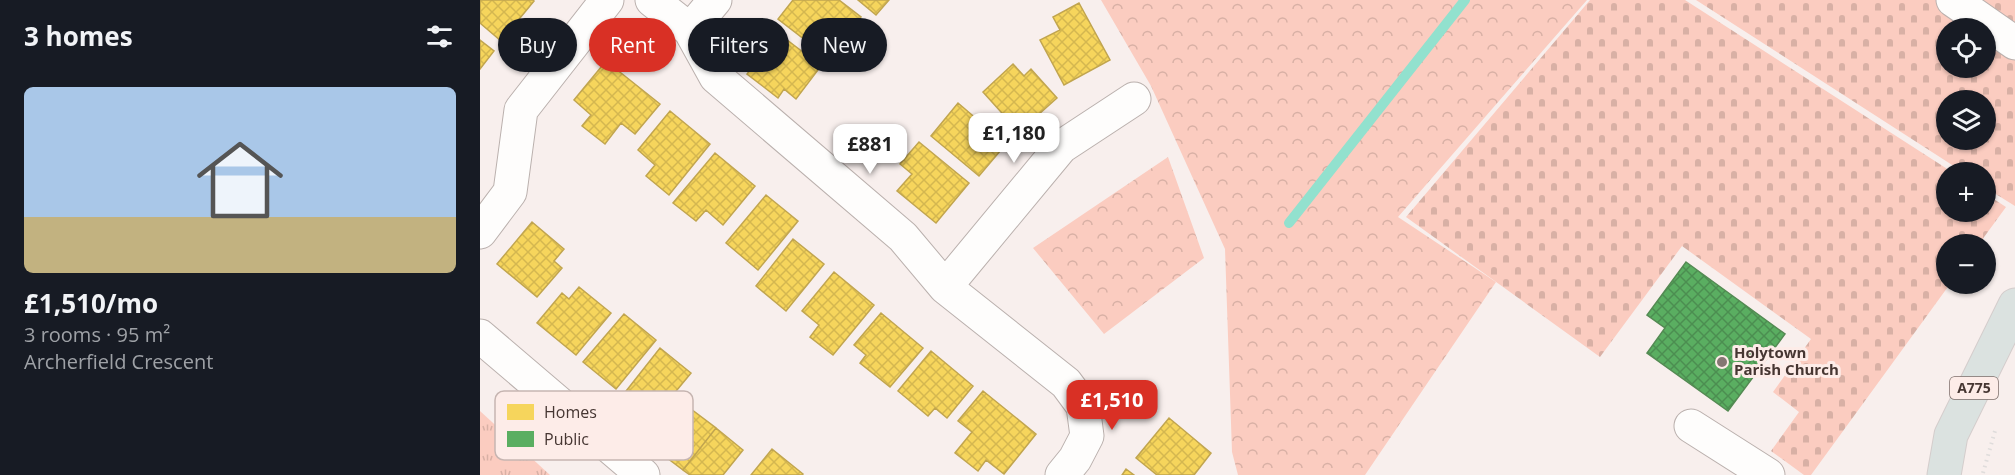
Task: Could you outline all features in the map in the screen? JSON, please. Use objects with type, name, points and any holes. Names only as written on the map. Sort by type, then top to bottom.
[{"type":"main road","name":"A775","points":[[1944,475],[1951,435],[2015,305]]},
{"type":"street","points":[[480,232],[510,192],[521,110],[607,0]]},
{"type":"street","points":[[652,0],[688,28]]},
{"type":"street","points":[[700,18],[716,0]]},
{"type":"street","points":[[1953,0],[2015,43]]},
{"type":"street","points":[[714,72],[903,237],[945,287],[1066,383],[1083,406],[1087,436],[1076,459],[1062,475]]},
{"type":"street","points":[[945,287],[1060,147],[1134,99]]},
{"type":"street","points":[[480,336],[544,391]]},
{"type":"street","points":[[1691,426],[1768,475]]},
{"type":"street","points":[[625,460],[643,475]]},
{"type":"green space","points":[[1101,0],[1587,0],[1398,217],[1496,282],[1365,475],[1238,475],[1232,452],[1225,249],[1151,86]]},
{"type":"green space","points":[[1590,0],[1685,0],[1936,162],[1936,222],[1995,222],[1986,234],[1936,234],[1936,294],[1943,294],[1811,475],[1804,475],[1771,451],[1799,412],[1773,392],[1811,339],[1682,246],[1600,357],[1406,217]]},
{"type":"green space","points":[[1696,0],[2015,0],[2015,206],[1996,194],[1996,162],[1947,162]]},
{"type":"green space","points":[[1168,157],[1204,258],[1104,334],[1033,248]]},
{"type":"green space","points":[[1996,200],[2006,207],[1996,221]]},
{"type":"green space","points":[[480,411],[495,425],[495,460],[534,460],[550,475],[480,475]]},
{"type":"building: Homes","points":[[480,0],[534,1],[520,18],[498,18],[498,38],[480,23]]},
{"type":"building: Homes","points":[[793,0],[839,0],[861,17],[801,18],[801,37],[789,28],[789,18],[779,18]]},
{"type":"building: Homes","points":[[858,0],[889,0],[876,15]]},
{"type":"building: Homes","points":[[1079,3],[1110,60],[1064,85],[1040,40],[1060,30],[1053,17]]},
{"type":"building: Homes","points":[[480,40],[494,51],[480,69]]},
{"type":"building: Homes","points":[[789,41],[801,51],[801,72],[816,72],[796,99],[784,89],[778,98],[747,74],[749,72],[789,72]]},
{"type":"building: Homes","points":[[1013,64],[1024,76],[1031,69],[1057,98],[1019,132],[983,92]]},
{"type":"building: Homes","points":[[597,72],[620,72],[660,104],[635,134],[621,123],[605,144],[582,126],[591,115],[574,100]]},
{"type":"building: Homes","points":[[958,103],[1006,144],[979,176],[931,136]]},
{"type":"building: Homes","points":[[670,111],[710,144],[669,195],[646,176],[655,165],[638,150]]},
{"type":"building: Homes","points":[[919,142],[969,183],[936,223],[897,191],[912,174],[900,164]]},
{"type":"building: Homes","points":[[715,153],[755,186],[723,225],[706,210],[696,221],[673,203]]},
{"type":"building: Homes","points":[[766,195],[798,221],[758,270],[726,243]]},
{"type":"building: Homes","points":[[532,222],[564,249],[554,261],[562,268],[537,297],[497,264]]},
{"type":"building: Homes","points":[[793,239],[824,264],[786,311],[756,286]]},
{"type":"building: Homes","points":[[834,272],[874,305],[833,355],[810,337],[819,325],[802,311]]},
{"type":"building: Homes","points":[[579,287],[611,313],[576,355],[537,323],[562,293],[569,299]]},
{"type":"building: Homes","points":[[881,313],[923,348],[890,387],[860,363],[866,355],[854,345]]},
{"type":"building: Homes","points":[[624,314],[656,340],[616,389],[583,362]]},
{"type":"building: Homes","points":[[660,348],[691,373],[676,391],[626,391]]},
{"type":"building: Homes","points":[[931,351],[973,386],[947,418],[935,408],[928,416],[898,391]]},
{"type":"building: Homes","points":[[983,391],[1036,434],[1004,474],[986,460],[978,471],[955,453],[972,432],[958,421]]},
{"type":"building: Homes","points":[[693,411],[716,428],[693,457]]},
{"type":"building: Homes","points":[[1169,418],[1211,453],[1194,475],[1157,475],[1136,458]]},
{"type":"building: Homes","points":[[716,428],[743,450],[723,475],[690,475],[683,470]]},
{"type":"building: Homes","points":[[772,449],[803,474],[751,475]]},
{"type":"building: Homes","points":[[670,460],[691,460],[683,470]]},
{"type":"building: Homes","points":[[1126,469],[1134,475],[1122,475]]},
{"type":"building: Public","points":[[1686,262],[1785,334],[1728,411],[1647,353],[1665,328],[1647,315]]},
{"type":"waterway","points":[[1289,223],[1465,0]]},
{"type":"place","name":"Holytown Parish Church","points":[[1722,362]]}]
